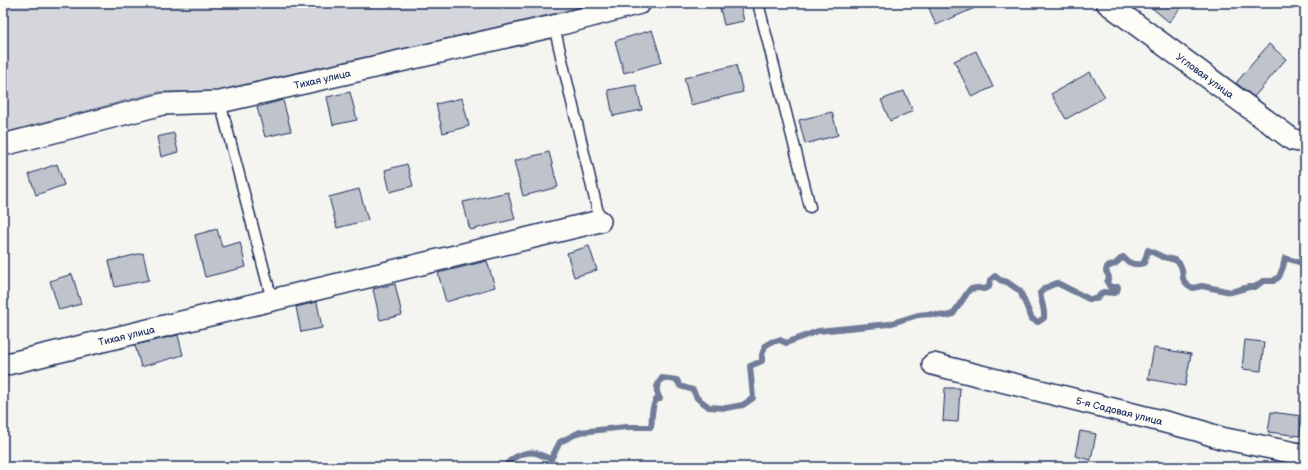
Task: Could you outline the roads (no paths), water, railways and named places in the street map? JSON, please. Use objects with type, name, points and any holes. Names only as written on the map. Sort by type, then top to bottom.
[{"type":"street","name":"Тихая улица","points":[[3,145],[163,104],[220,102],[554,26],[640,3]]},
{"type":"street","name":"Угловая улица","points":[[1116,6],[1293,140],[1305,142]]},
{"type":"street","name":"Тихая улица","points":[[3,365],[600,221]]},
{"type":"street","name":"5-я Садовая улица","points":[[934,364],[1197,430],[1221,438],[1305,455]]},
{"type":"lane","points":[[758,3],[810,207]]},
{"type":"lane","points":[[554,26],[600,221]]},
{"type":"lane","points":[[220,102],[272,300]]},
{"type":"waterway","points":[[1133,8],[1137,3]]},
{"type":"waterway","points":[[504,467],[514,458],[531,452],[551,459],[560,442],[580,432],[626,427],[651,427],[653,407],[656,400],[660,399],[657,393],[658,383],[662,378],[677,380],[680,386],[693,390],[697,398],[709,407],[726,408],[743,405],[753,398],[750,366],[762,361],[765,346],[771,342],[780,340],[786,343],[818,331],[889,324],[918,315],[928,314],[946,316],[953,314],[970,289],[984,289],[989,287],[990,280],[995,276],[1020,291],[1032,319],[1038,322],[1044,318],[1040,293],[1045,288],[1057,283],[1089,299],[1096,299],[1103,292],[1114,293],[1117,291],[1118,287],[1110,287],[1107,282],[1109,277],[1106,271],[1107,267],[1115,264],[1123,257],[1132,264],[1144,263],[1148,250],[1178,262],[1182,269],[1184,282],[1193,288],[1202,286],[1231,292],[1249,287],[1255,287],[1263,281],[1273,281],[1279,277],[1285,258],[1305,264]]}]
